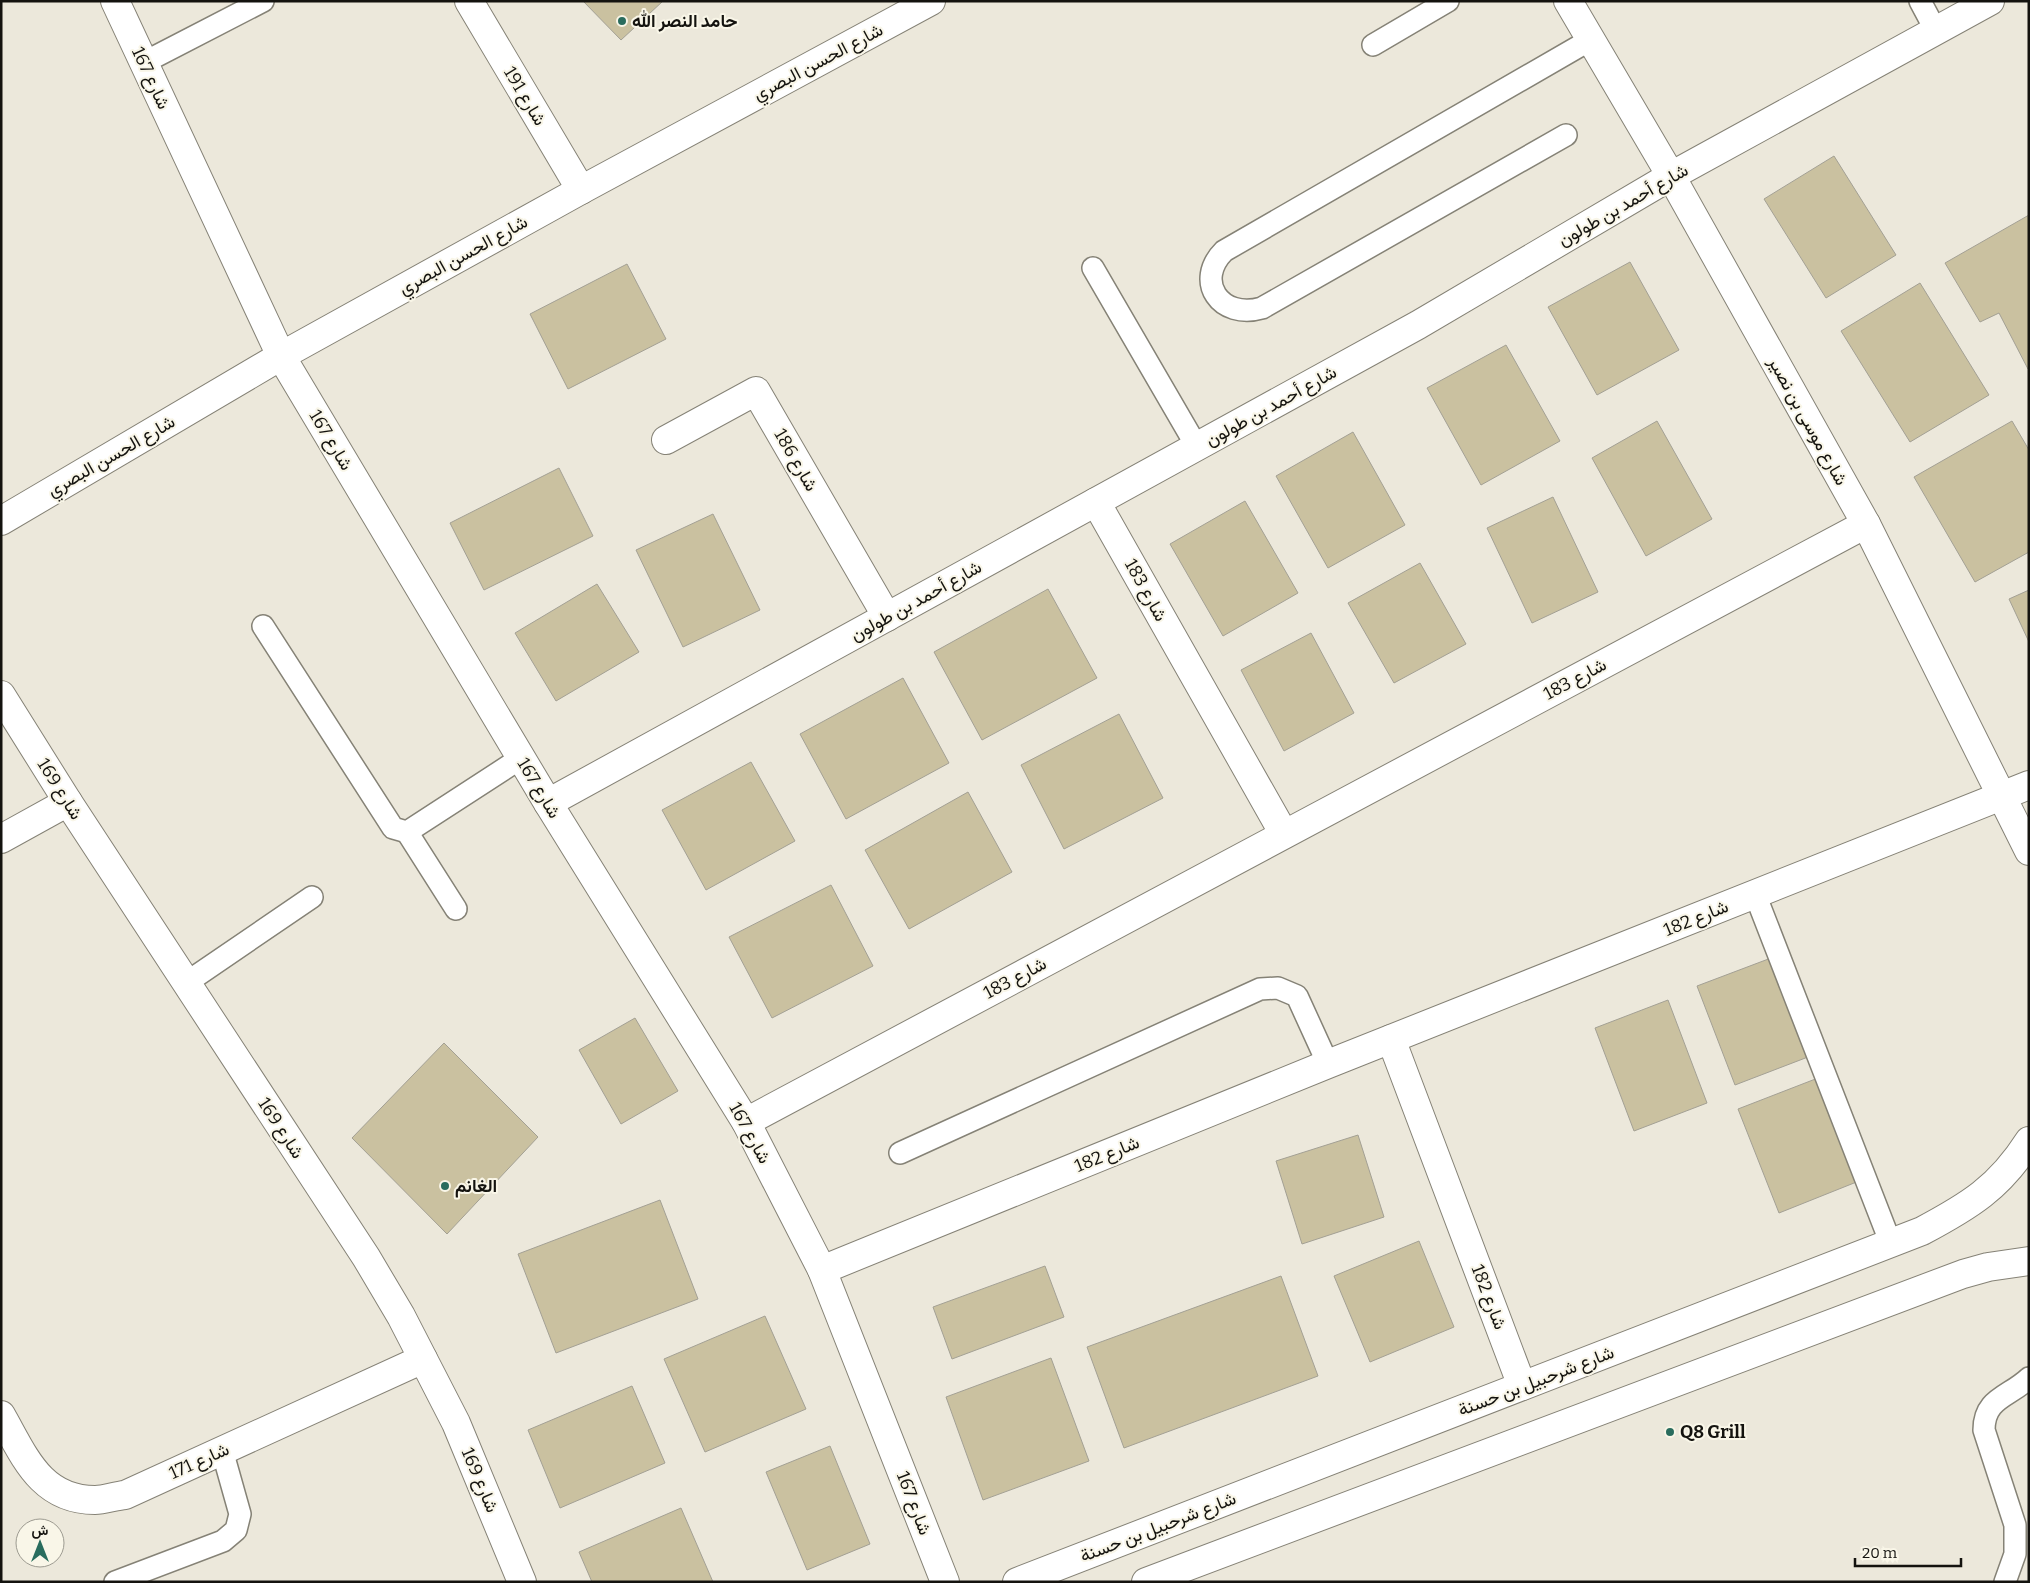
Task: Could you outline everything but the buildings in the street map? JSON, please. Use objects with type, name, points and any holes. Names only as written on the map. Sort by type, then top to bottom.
[{"type":"street","name":"شارع 167","points":[[115,1],[281,356],[548,803],[746,1122],[822,1270],[945,1582]]},
{"type":"street","name":"شارع 191","points":[[469,1],[581,190]]},
{"type":"street","name":"شارع الحسن البصري","points":[[1,521],[281,356],[581,190],[931,1]]},
{"type":"street","name":"شارع موسى بن نصير","points":[[1568,1],[1671,176],[1866,524],[2029,851]]},
{"type":"street","name":"شارع أحمد بن طولون","points":[[548,803],[1418,325],[1671,176],[1990,1]]},
{"type":"street","name":"شارع 186","points":[[666,440],[756,391],[887,617]]},
{"type":"street","name":"شارع 183","points":[[1096,502],[1284,834]]},
{"type":"street","name":"شارع 183","points":[[746,1122],[1866,524]]},
{"type":"street","name":"شارع 169","points":[[1,695],[68,802],[366,1257],[423,1359],[460,1432],[522,1582]]},
{"type":"street","name":"شارع 182","points":[[822,1270],[1328,1064],[2029,784]]},
{"type":"street","points":[[1,839],[68,802]]},
{"type":"street","name":"شارع 182","points":[[1391,1039],[1522,1386]]},
{"type":"street","name":"شارع شرحبيل بن حسنة","points":[[1017,1582],[1922,1231],[1985,1194],[2004,1175],[2029,1141]]},
{"type":"street","points":[[1146,1582],[1963,1274],[1988,1267],[2029,1261]]},
{"type":"street","name":"شارع 171","points":[[1,1415],[33,1471],[49,1487],[70,1496],[94,1500],[125,1495],[423,1359]]},
{"type":"lane","points":[[144,62],[263,1]]},
{"type":"lane","points":[[1373,45],[1448,1]]},
{"type":"lane","points":[[1920,1],[1936,31]]},
{"type":"lane","points":[[1566,135],[1262,308],[1242,311],[1232,309],[1224,304],[1213,287],[1213,267],[1217,258],[1224,251],[1590,40]]},
{"type":"lane","points":[[1093,268],[1197,447]]},
{"type":"lane","points":[[263,626],[393,828],[407,832],[456,909]]},
{"type":"lane","points":[[407,832],[521,758]]},
{"type":"lane","points":[[1755,894],[1891,1244]]},
{"type":"lane","points":[[186,983],[312,897]]},
{"type":"lane","points":[[900,1153],[1260,989],[1278,988],[1297,996],[1328,1064]]},
{"type":"lane","points":[[2005,1582],[2015,1554],[2015,1525],[1984,1430],[1984,1418],[1996,1401],[2029,1378]]},
{"type":"lane","points":[[115,1582],[224,1541],[236,1530],[240,1514],[222,1450]]},
{"type":"place","name":"حامد النصر الله","points":[[622,21]]},
{"type":"place","name":"الغانم","points":[[445,1186]]},
{"type":"place","name":"Q8 Grill","points":[[1670,1432]]}]
